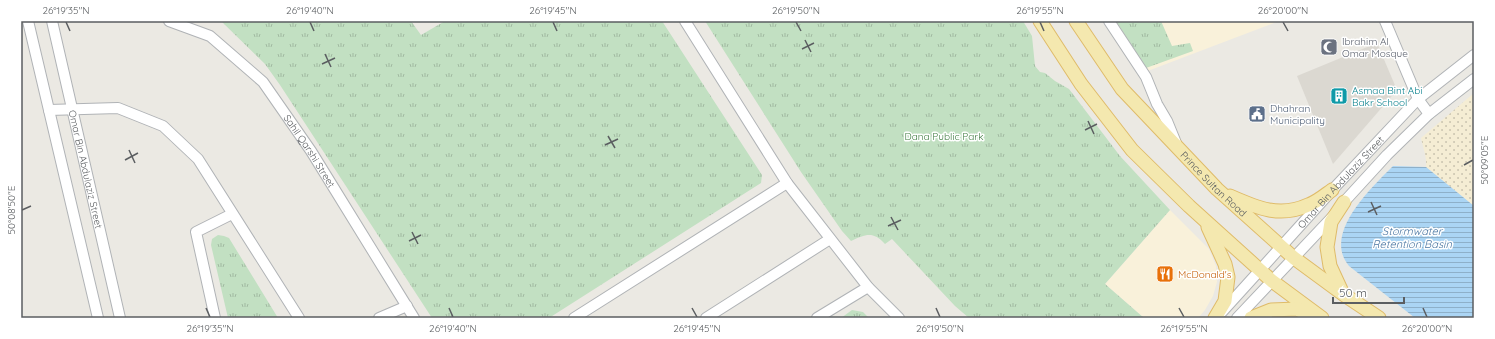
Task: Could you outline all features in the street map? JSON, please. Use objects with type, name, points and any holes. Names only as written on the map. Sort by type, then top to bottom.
[{"type":"main road","points":[[1040,21],[1081,84],[1132,150],[1205,221],[1272,281],[1322,318]]},
{"type":"main road","name":"Prince Sultan Road","points":[[1076,21],[1122,89],[1179,151],[1217,189],[1294,258],[1378,318]]},
{"type":"main road","points":[[1217,189],[1251,205],[1273,211],[1291,210],[1310,205],[1332,190]]},
{"type":"main road","points":[[1343,294],[1330,266],[1327,247],[1331,222],[1344,202]]},
{"type":"main road","points":[[1205,221],[1225,264],[1228,277],[1225,301],[1216,318]]},
{"type":"main road","points":[[1250,318],[1271,310],[1297,310],[1318,318]]},
{"type":"street","points":[[28,21],[98,318]]},
{"type":"street","name":"Omar Bin Abdulaziz Street","points":[[52,21],[120,318]]},
{"type":"street","name":"Sahil Qarshi Street","points":[[169,21],[210,36],[263,82],[311,151],[414,318]]},
{"type":"street","points":[[685,21],[787,183],[868,287],[899,318]]},
{"type":"street","points":[[1109,21],[1146,77],[1156,104],[1167,121],[1179,151]]},
{"type":"street","points":[[1385,21],[1418,99],[1428,114]]},
{"type":"street","name":"Omar Bin Abdulaziz Street","points":[[1216,318],[1282,247],[1332,190],[1418,99],[1474,56]]},
{"type":"street","points":[[1237,318],[1338,211],[1344,202],[1387,155],[1428,114],[1474,78]]},
{"type":"street","points":[[49,110],[118,108],[163,126],[198,159],[299,318]]},
{"type":"street","points":[[574,318],[787,183]]},
{"type":"street","points":[[215,318],[196,232],[232,214]]},
{"type":"street","points":[[706,318],[830,239]]},
{"type":"street","points":[[817,318],[868,287]]},
{"type":"street","points":[[379,318],[407,306]]},
{"type":"shaded area","points":[[1112,21],[1279,21],[1145,72]]},
{"type":"shaded area","points":[[1377,43],[1397,90],[1333,164],[1297,76]]},
{"type":"shaded area","points":[[1170,210],[1209,249],[1216,266],[1217,282],[1213,296],[1205,310],[1198,318],[1144,318],[1105,284]]},
{"type":"green space","points":[[221,21],[411,21],[421,35],[445,21],[662,21],[762,175],[761,183],[549,318],[432,318],[280,85],[265,64]]},
{"type":"green space","name":"Dana Public Park","points":[[705,21],[1023,21],[1032,36],[1035,66],[1040,72],[1045,73],[1069,89],[1120,156],[1170,210],[1105,284],[1144,318],[969,318],[955,306],[892,239],[885,244],[873,235],[865,235],[851,241],[842,231],[801,172]]},
{"type":"green space","points":[[1116,21],[1161,21],[1172,46],[1190,43],[1193,51],[1146,68]]},
{"type":"green space","points":[[218,235],[229,238],[278,318],[228,318],[211,245],[212,239]]},
{"type":"green space","points":[[852,310],[863,312],[869,318],[841,318]]},
{"type":"sand","points":[[1474,93],[1474,206],[1426,167],[1421,138]]},
{"type":"water","name":"Stormwater Retention Basin","points":[[1393,166],[1426,167],[1474,206],[1474,318],[1415,318],[1349,266],[1342,253],[1341,240],[1345,226],[1353,212],[1373,186]]},
{"type":"place","name":"Ibrahim Al Omar Mosque","points":[[1329,47]]},
{"type":"place","name":"Asmaa Bint Abi Bakr School","points":[[1339,96]]},
{"type":"place","name":"Dhahran Municipality","points":[[1257,114]]},
{"type":"place","name":"McDonald's","points":[[1165,274]]}]
